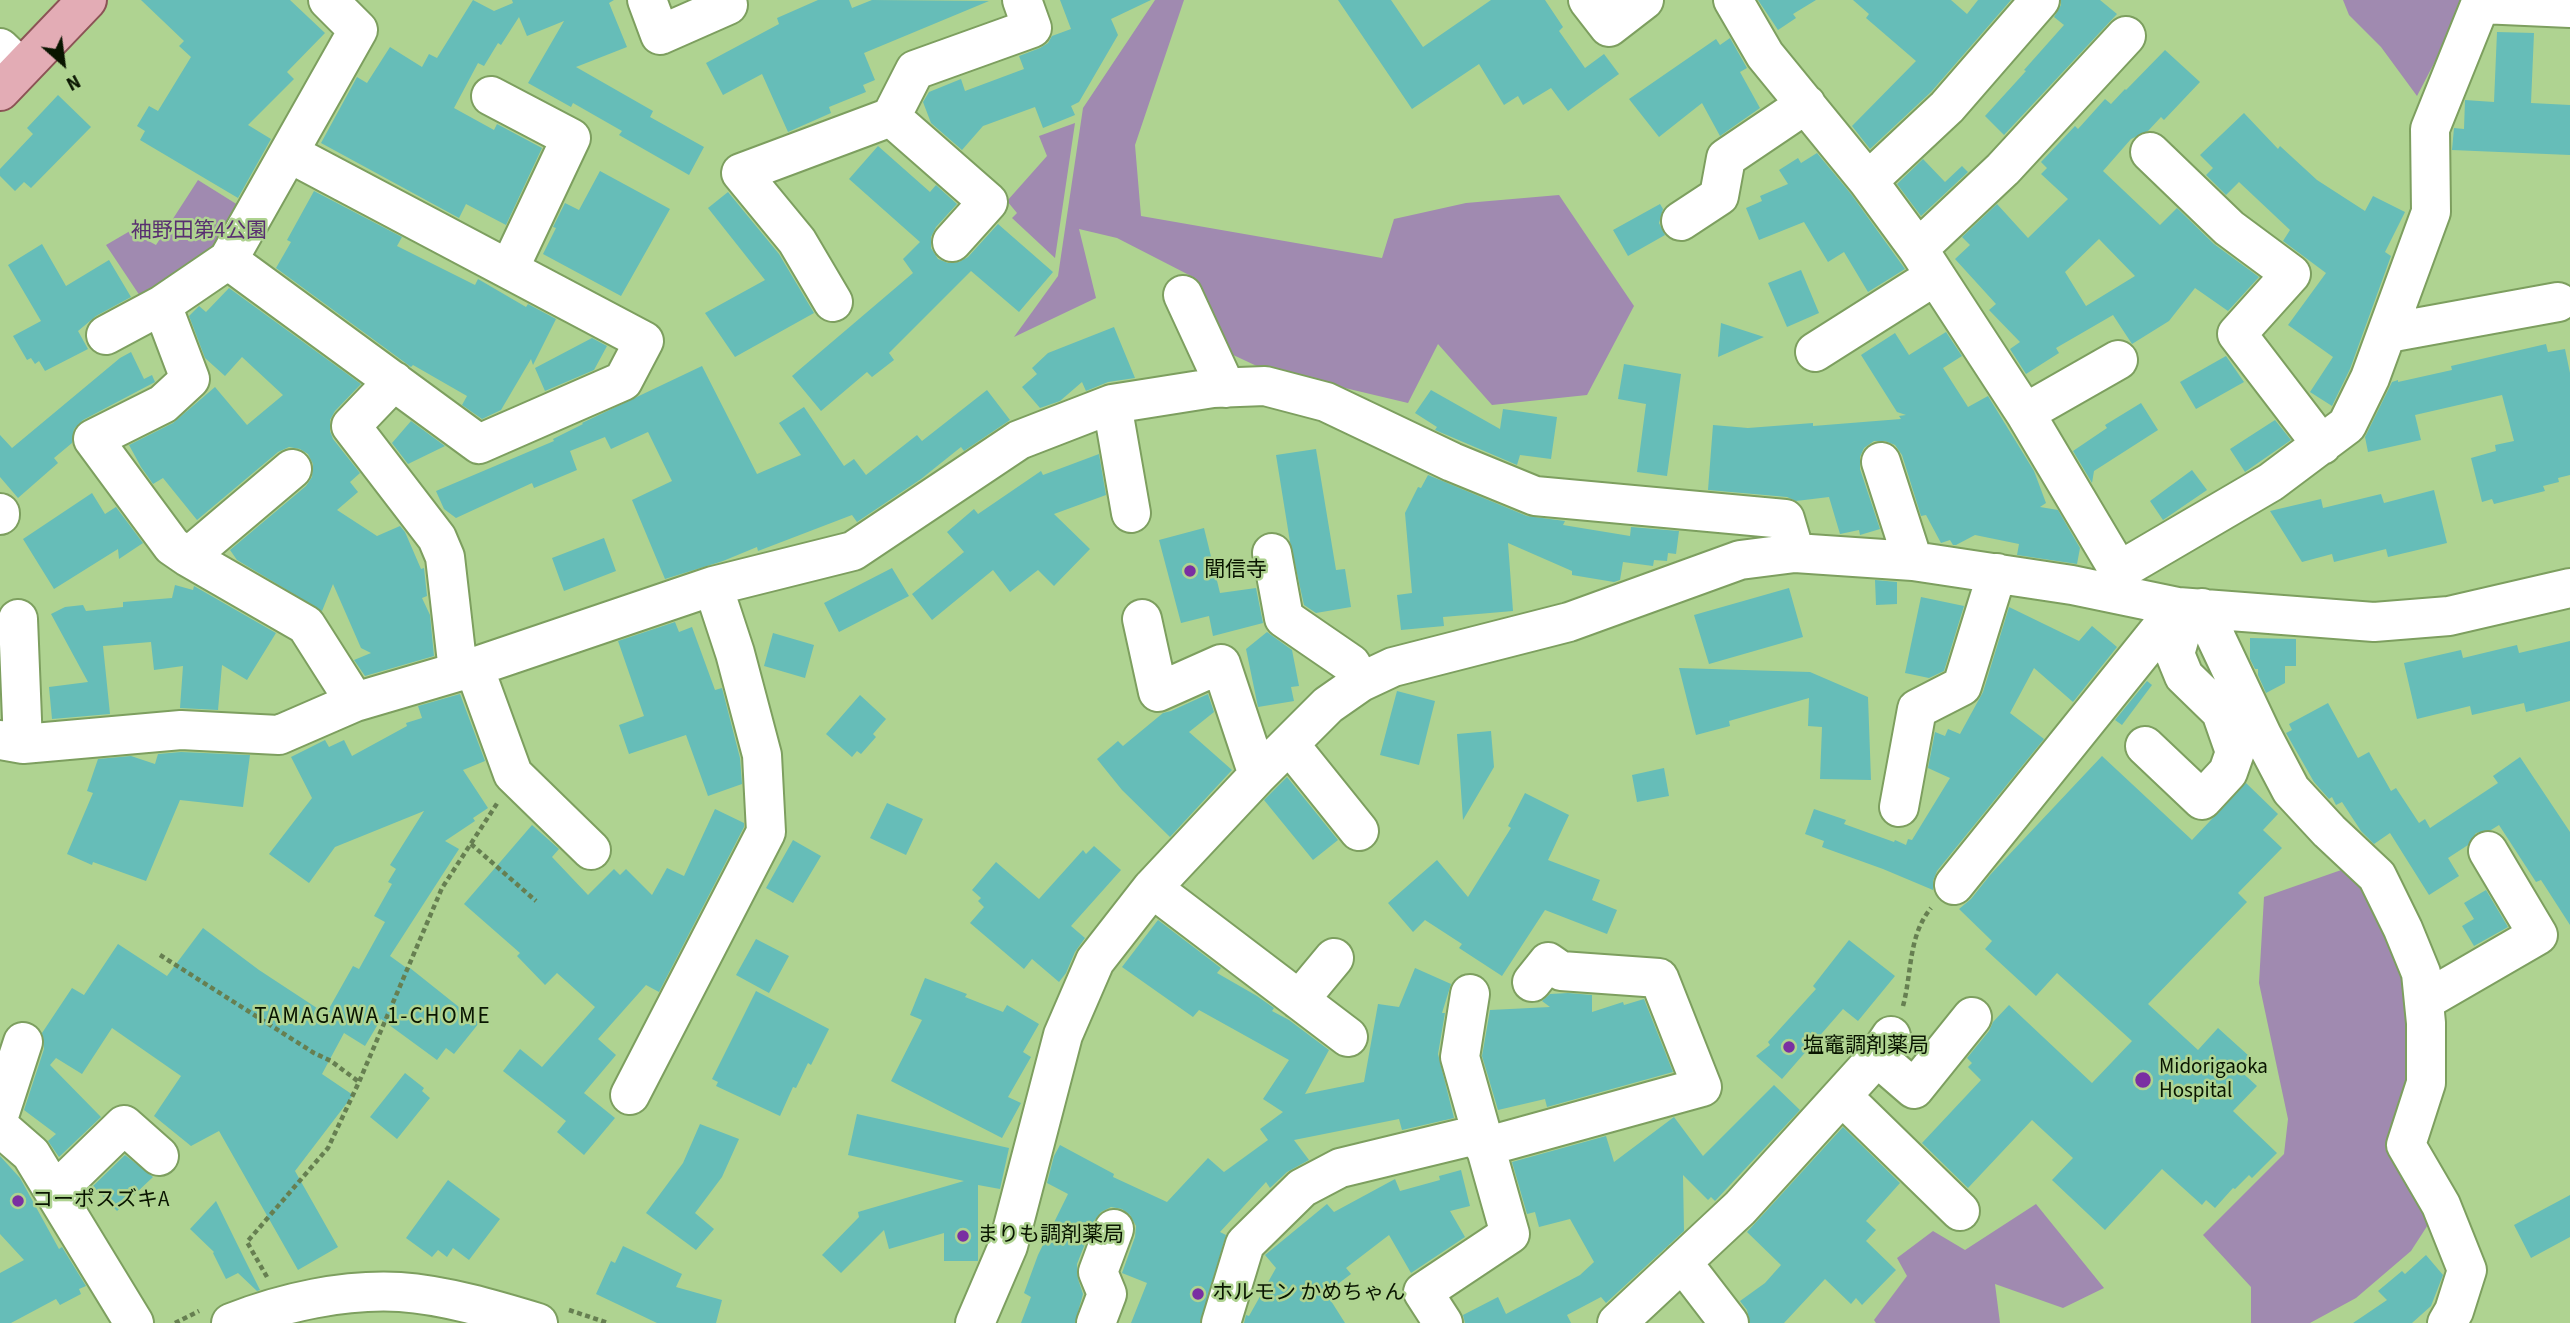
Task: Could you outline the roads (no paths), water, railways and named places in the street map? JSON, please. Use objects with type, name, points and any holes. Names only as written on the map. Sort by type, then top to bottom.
[{"type":"main road","points":[[7,69],[87,0]]},
{"type":"street","points":[[106,335],[162,305],[228,260],[358,30],[328,0]]},
{"type":"street","points":[[648,0],[660,35],[728,5]]},
{"type":"street","points":[[833,302],[797,241],[741,173],[891,117],[915,70],[1032,28],[1021,0]]},
{"type":"street","points":[[1588,0],[1609,27],[1644,0]]},
{"type":"street","points":[[1733,0],[1765,55],[1868,181],[1927,263],[2025,413],[2121,583]]},
{"type":"street","points":[[1868,181],[1947,107],[2039,0]]},
{"type":"street","points":[[2121,583],[2272,482],[2347,425],[2388,333],[2431,212],[2430,129],[2481,2],[2570,8]]},
{"type":"street","points":[[1815,352],[1927,263],[2003,169],[2126,36]]},
{"type":"street","points":[[490,97],[571,138],[510,267]]},
{"type":"street","points":[[1681,221],[1719,196],[1726,158],[1806,104]]},
{"type":"street","points":[[891,117],[988,202],[952,243]]},
{"type":"street","points":[[2150,152],[2229,228],[2291,274],[2237,334],[2322,444]]},
{"type":"street","points":[[228,260],[478,444],[623,381],[645,341],[510,267],[289,153]]},
{"type":"street","points":[[1183,295],[1226,388]]},
{"type":"street","points":[[2388,333],[2558,302]]},
{"type":"street","points":[[162,305],[190,379],[163,404],[93,439],[172,546],[188,558],[306,625],[355,702]]},
{"type":"street","points":[[2025,413],[2118,360]]},
{"type":"street","points":[[394,381],[351,426],[438,538],[445,557],[466,669],[513,774],[591,850]]},
{"type":"street","points":[[18,619],[12,742],[181,730],[279,735],[355,702],[466,669],[713,586],[853,551],[1019,440],[1112,404],[1226,388],[1265,386],[1326,402],[1452,462],[1535,496],[1786,519],[1795,553]]},
{"type":"street","points":[[1112,404],[1130,513]]},
{"type":"street","points":[[1881,462],[1913,561]]},
{"type":"street","points":[[188,558],[292,469]]},
{"type":"street","points":[[1272,553],[1284,618],[1351,664],[1361,682]]},
{"type":"street","points":[[975,1323],[1008,1246],[1062,1035],[1095,961],[1152,888],[1328,705],[1361,682],[1393,667],[1569,622],[1740,560],[1795,553],[1913,561],[1997,573],[2121,583],[2189,608],[2374,622],[2449,616],[2570,587]]},
{"type":"street","points":[[1899,807],[1917,709],[1962,686],[1997,573]]},
{"type":"street","points":[[630,1095],[766,832],[762,755],[735,653],[713,586]]},
{"type":"street","points":[[2146,746],[2202,800],[2228,772],[2235,752],[2221,712],[2184,676],[2175,654],[2189,608]]},
{"type":"street","points":[[1954,885],[2189,608]]},
{"type":"street","points":[[2189,608],[2291,790],[2376,876],[2403,929],[2421,973],[2426,1083],[2406,1145],[2441,1205],[2467,1270],[2447,1323]]},
{"type":"street","points":[[1142,619],[1158,692],[1221,664],[1258,775]]},
{"type":"street","points":[[1289,744],[1359,831]]},
{"type":"street","points":[[2424,1001],[2538,935],[2489,850]]},
{"type":"street","points":[[1152,888],[1348,1037]]},
{"type":"street","points":[[1299,1000],[1334,958]]},
{"type":"street","points":[[1221,1323],[1245,1244],[1302,1188],[1340,1168],[1482,1141],[1702,1087],[1659,978],[1561,971],[1546,964]]},
{"type":"street","points":[[1443,1323],[1423,1292],[1510,1234],[1460,1058],[1470,994]]},
{"type":"street","points":[[1617,1323],[1740,1208],[1884,1047],[1914,1089],[1972,1017]]},
{"type":"street","points":[[23,1042],[3,1130],[32,1154],[134,1323]]},
{"type":"street","points":[[1842,1096],[1960,1211]]},
{"type":"street","points":[[55,1192],[124,1125],[159,1156]]},
{"type":"street","points":[[1096,1323],[1107,1294],[1097,1272],[1114,1229]]},
{"type":"street","points":[[1682,1262],[1728,1323]]},
{"type":"street","points":[[216,1317],[260,1312],[334,1295],[401,1292],[472,1305],[538,1323]]},
{"type":"place","name":"聞信寺","points":[[1190,571]]},
{"type":"place","name":"塩竈調剤薬局","points":[[1789,1047]]},
{"type":"place","name":"Midorigaoka Hospital","points":[[2143,1080]]},
{"type":"place","name":"コーポスズキA","points":[[18,1201]]},
{"type":"place","name":"まりも調剤薬局","points":[[963,1236]]},
{"type":"place","name":"ホルモン かめちゃん","points":[[1198,1294]]},
{"type":"district","name":"TAMAGAWA 1-CHOME","points":[[373,1018]]},
{"type":"park label","name":"袖野田第4公園","points":[[199,232]]}]
